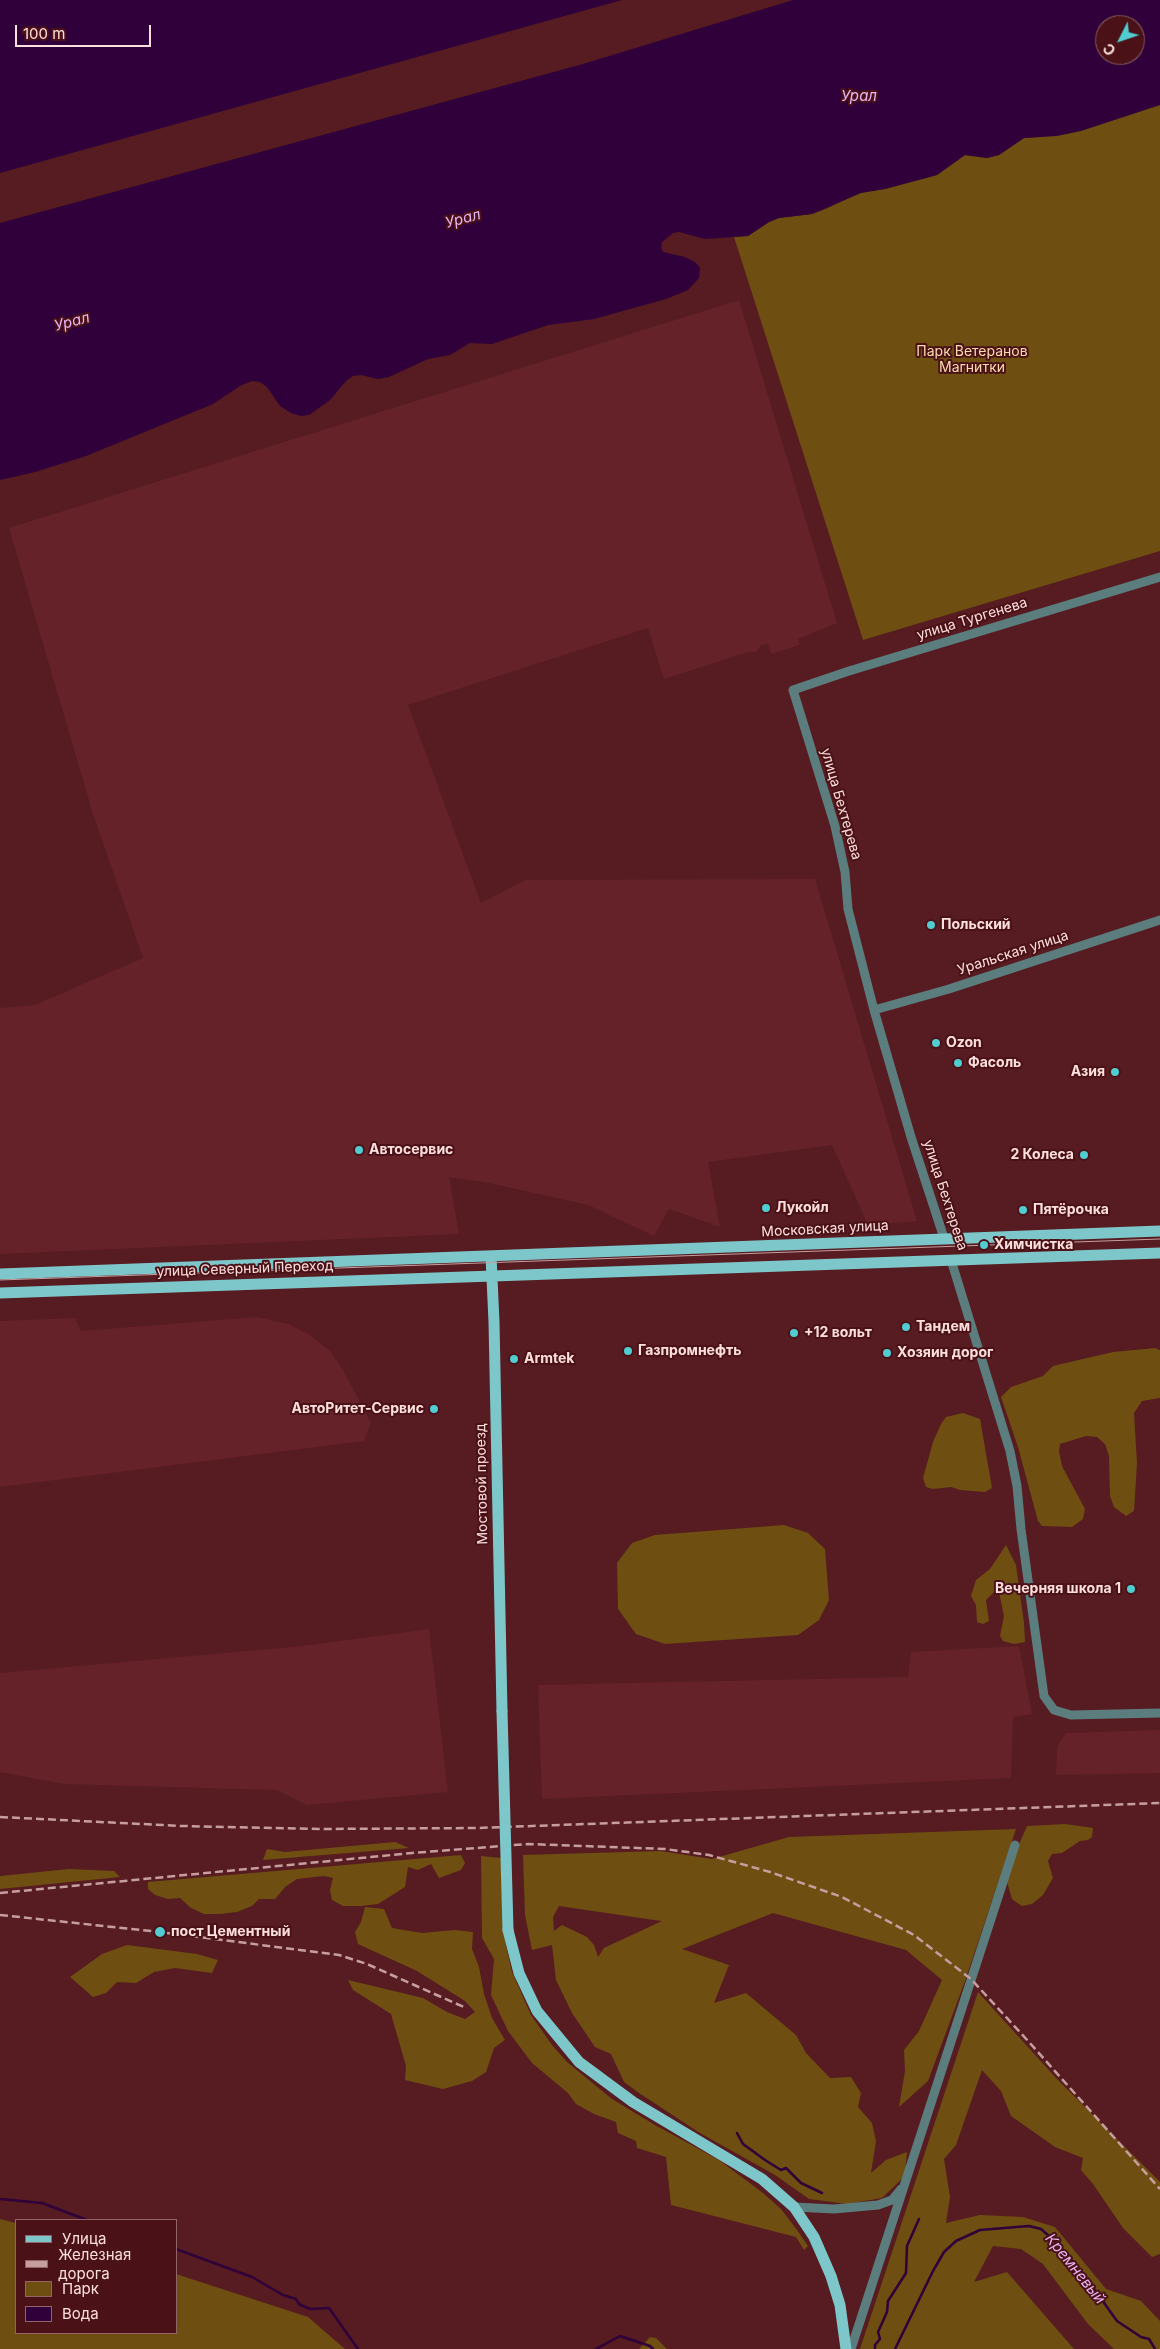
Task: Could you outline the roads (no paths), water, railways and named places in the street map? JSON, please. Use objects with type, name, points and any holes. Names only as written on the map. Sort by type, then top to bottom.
[{"type":"main road","name":"Московская улица","points":[[491,1256],[1160,1231]]},
{"type":"main road","name":"улица Бехтерева","points":[[944,1238],[951,1260]]},
{"type":"main road","points":[[492,1276],[1160,1253]]},
{"type":"main road","name":"улица Северный Переход","points":[[0,1274],[491,1256]]},
{"type":"main road","name":"Мостовой проезд","points":[[491,1256],[508,1930],[519,1973],[537,2011],[579,2062],[633,2102],[762,2179],[794,2207],[814,2237],[832,2276],[840,2305],[846,2349]]},
{"type":"main road","name":"улица Северный Переход","points":[[0,1293],[492,1276]]},
{"type":"street","name":"улица Тургенева","points":[[793,690],[848,671],[1160,577]]},
{"type":"street","name":"улица Бехтерева","points":[[793,690],[835,826],[845,872],[848,909],[874,1010],[911,1137],[944,1238]]},
{"type":"street","name":"Уральская улица","points":[[874,1010],[1159,923]]},
{"type":"street","name":"улица Бехтерева","points":[[951,1260],[1010,1451],[1017,1486],[1041,1686],[1048,1704],[1054,1710],[1071,1715],[1160,1713]]},
{"type":"street","points":[[851,2349],[1015,1844]]},
{"type":"street","points":[[794,2207],[848,2209],[878,2205],[892,2200],[904,2185]]},
{"type":"water","points":[[0,0],[622,0],[0,173]]},
{"type":"water","name":"Урал","points":[[793,0],[1160,0],[1160,105],[1081,131],[1057,136],[1024,138],[999,155],[987,158],[965,155],[937,175],[885,189],[861,193],[812,214],[779,218],[769,222],[748,236],[705,239],[679,232],[673,233],[662,242],[663,252],[685,257],[695,262],[700,268],[699,278],[688,290],[666,299],[594,319],[548,325],[492,344],[470,343],[450,355],[428,359],[389,377],[378,379],[361,375],[353,376],[346,381],[330,400],[309,415],[301,416],[291,413],[280,406],[267,387],[260,382],[252,381],[240,386],[213,404],[86,456],[35,472],[0,480],[0,223],[583,64]]},
{"type":"waterway","points":[[737,2133],[743,2144],[765,2160],[781,2170],[786,2168],[801,2183],[822,2193]]},
{"type":"waterway","name":"Кремневый","points":[[0,2199],[42,2203],[84,2219]]},
{"type":"waterway","points":[[875,2349],[875,2345],[880,2339],[878,2332],[887,2312],[888,2301],[906,2273],[907,2246],[919,2219]]},
{"type":"waterway","name":"Кремневый","points":[[895,2349],[944,2252],[956,2241],[980,2230],[1029,2226],[1041,2229],[1058,2244],[1087,2279],[1117,2321],[1141,2337],[1149,2339],[1155,2349]]},
{"type":"waterway","name":"Кремневый","points":[[178,2250],[252,2277],[283,2295],[296,2299],[299,2304],[310,2309],[329,2308],[358,2349]]},
{"type":"waterway","name":"Кремневый","points":[[596,2349],[620,2336],[650,2346],[653,2349]]},
{"type":"tram line","points":[[0,1280],[1160,1239]]},
{"type":"railway","points":[[0,1817],[182,1826],[324,1829],[477,1828],[1160,1803]]},
{"type":"railway","points":[[0,1893],[412,1853],[528,1844],[665,1849],[709,1855],[770,1872],[842,1897],[914,1935],[971,1979],[1160,2189]]},
{"type":"railway","points":[[0,1915],[160,1932],[339,1955],[367,1964],[466,2008]]},
{"type":"place","name":"Польский","points":[[931,925]]},
{"type":"place","name":"Ozon","points":[[936,1043]]},
{"type":"place","name":"Фасоль","points":[[958,1063]]},
{"type":"place","name":"Азия","points":[[1115,1072]]},
{"type":"place","name":"Автосервис","points":[[359,1150]]},
{"type":"place","name":"2 Колеса","points":[[1084,1155]]},
{"type":"place","name":"Лукойл","points":[[766,1208]]},
{"type":"place","name":"Пятёрочка","points":[[1023,1210]]},
{"type":"place","name":"Химчистка","points":[[984,1245]]},
{"type":"place","name":"Тандем","points":[[906,1327]]},
{"type":"place","name":"+12 вольт","points":[[794,1333]]},
{"type":"place","name":"Газпромнефть","points":[[628,1351]]},
{"type":"place","name":"Хозяин дорог","points":[[887,1353]]},
{"type":"place","name":"Armtek","points":[[514,1359]]},
{"type":"place","name":"АвтоРитет-Сервис","points":[[434,1409]]},
{"type":"place","name":"Вечерняя школа 1","points":[[1131,1589]]},
{"type":"place","name":"пост Цементный","points":[[160,1932]]},
{"type":"park label","name":"Парк Ветеранов Магнитки","points":[[972,360]]}]
